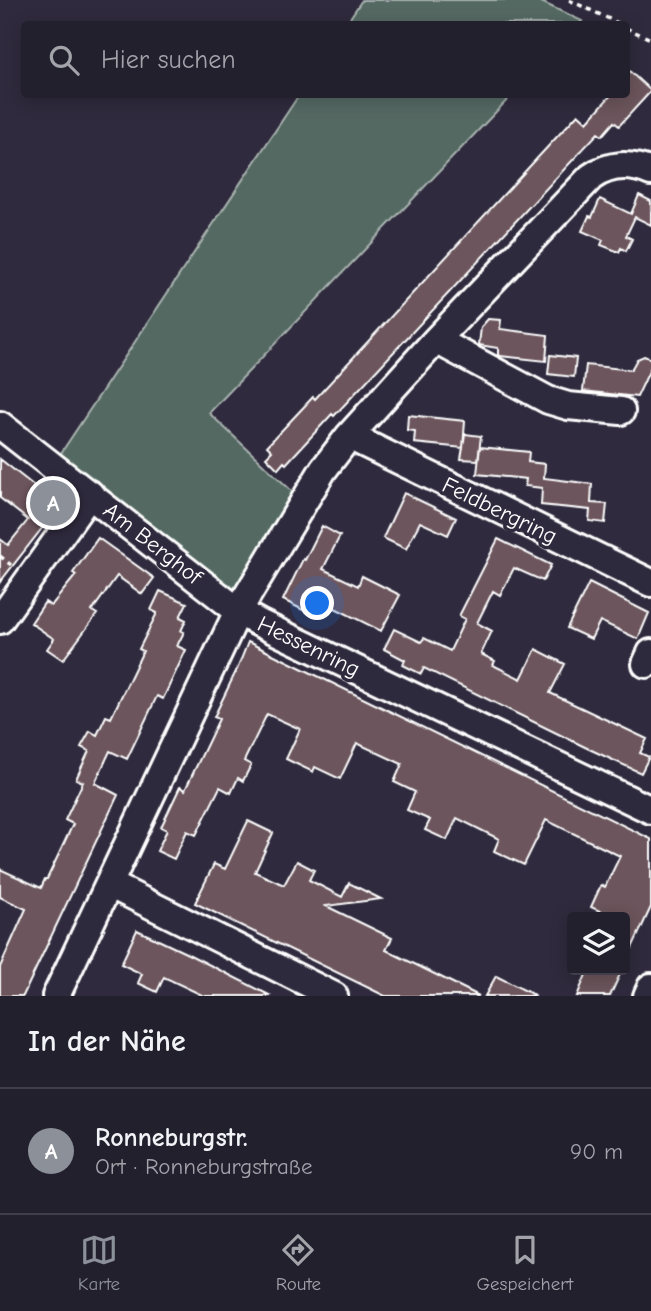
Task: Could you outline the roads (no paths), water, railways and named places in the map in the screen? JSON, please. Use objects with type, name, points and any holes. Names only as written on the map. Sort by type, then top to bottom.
[{"type":"street","points":[[238,611],[323,470],[349,436],[436,340],[591,177],[606,169],[621,166],[651,172]]},
{"type":"street","points":[[436,340],[548,400],[568,406],[621,411]]},
{"type":"street","name":"Am Berghof","points":[[0,425],[238,611]]},
{"type":"street","name":"Feldbergring","points":[[349,436],[651,583]]},
{"type":"street","points":[[0,620],[90,494]]},
{"type":"street","name":"Hessenring","points":[[56,996],[238,611],[651,810]]},
{"type":"street","points":[[109,884],[334,996]]},
{"type":"street","points":[[647,996],[651,987]]},
{"type":"place","name":"Ronneburgstr.","points":[[53,503]]}]
